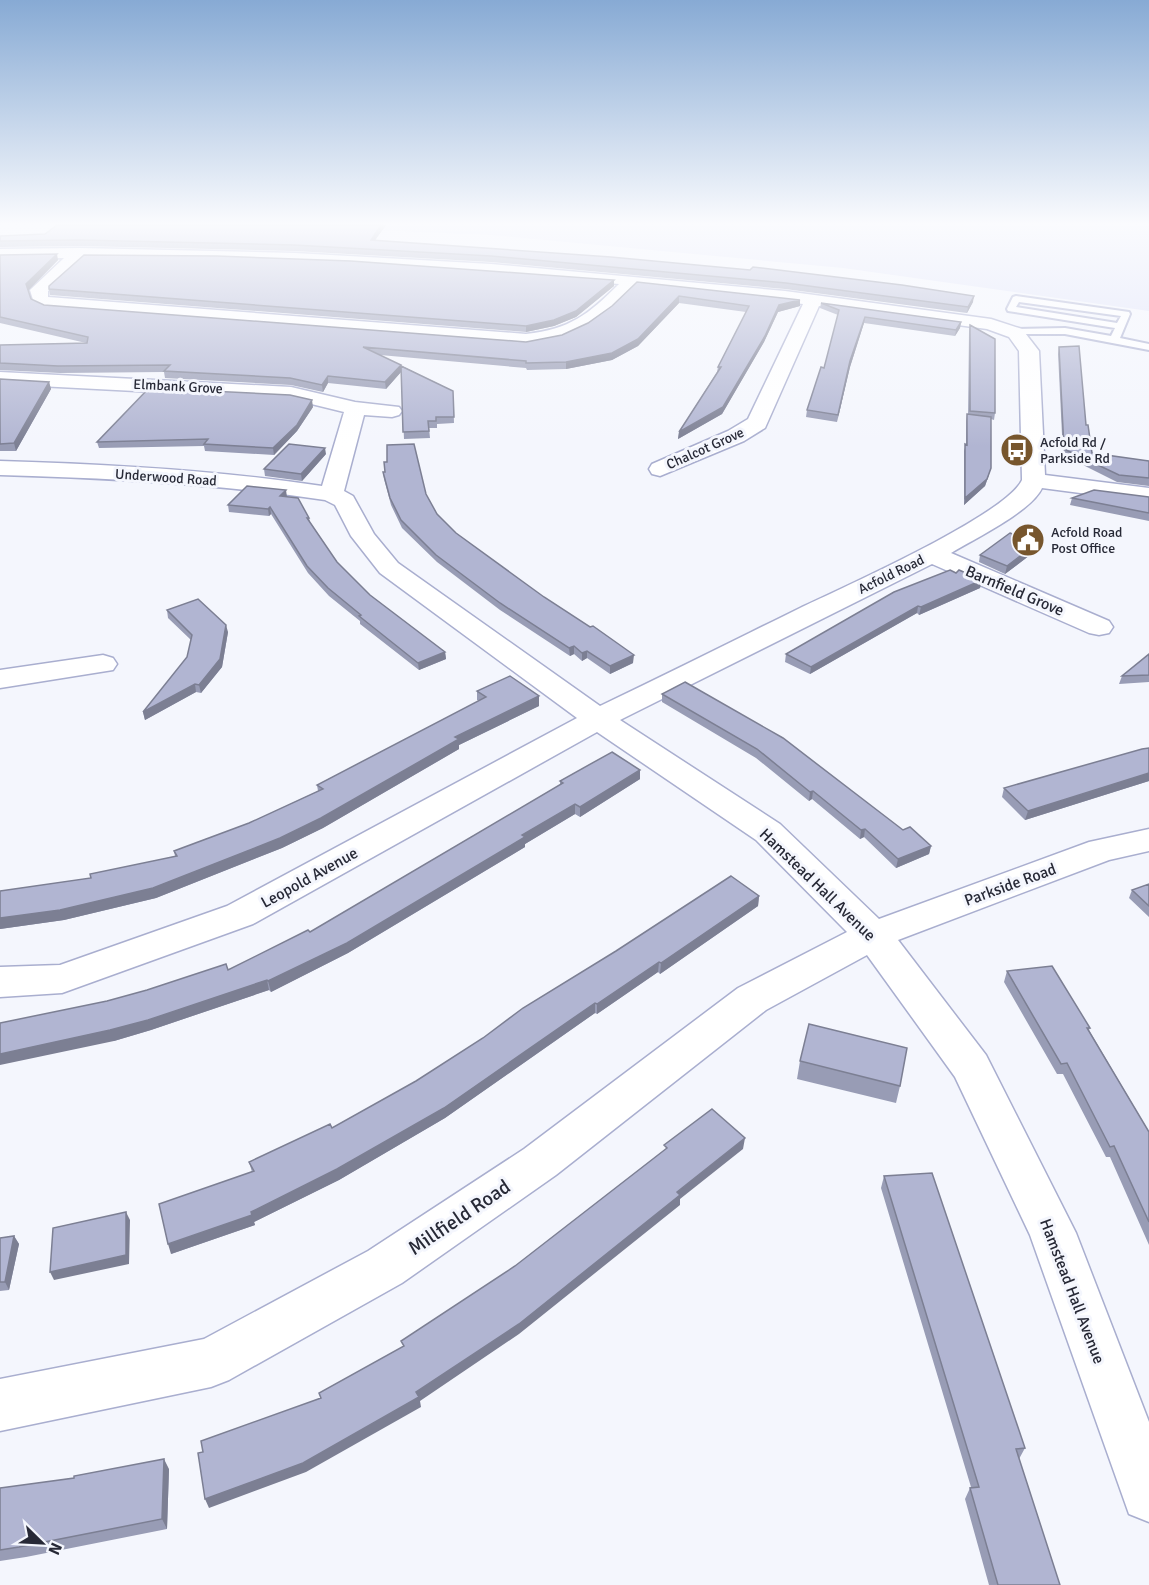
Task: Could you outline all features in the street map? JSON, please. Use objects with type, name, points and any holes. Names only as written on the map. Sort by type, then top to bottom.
[{"type":"street","points":[[41,299],[46,304],[526,340],[550,338],[580,328],[614,299]]},
{"type":"street","points":[[803,299],[973,321],[1014,332],[1022,338],[1029,351],[1034,480],[1149,495]]},
{"type":"street","name":"Chalcot Grove","points":[[680,483],[650,465],[736,436],[757,423],[813,300]]},
{"type":"street","name":"Elmbank Grove","points":[[0,378],[291,393],[355,408],[392,411]]},
{"type":"street","points":[[331,494],[355,408]]},
{"type":"street","name":"Underwood Road","points":[[0,468],[74,470],[256,483],[331,494]]},
{"type":"street","name":"Acfold Road","points":[[598,719],[931,554],[1004,511],[1028,494],[1034,480]]},
{"type":"street","name":"Hamstead Hall Avenue","points":[[331,494],[345,501],[363,536],[389,568],[598,719],[768,832],[873,935],[971,1067],[1043,1212],[1053,1233],[1149,1494]]},
{"type":"street","name":"Barnfield Grove","points":[[931,554],[1098,628]]},
{"type":"street","points":[[0,679],[103,664]]},
{"type":"street","name":"Leopold Avenue","points":[[0,982],[62,980],[240,915],[598,719]]},
{"type":"street","name":"Parkside Road","points":[[873,935],[1101,850],[1149,840]]},
{"type":"street","name":"Millfield Road","points":[[0,1405],[211,1362],[385,1267],[540,1162],[752,999],[873,935]]},
{"type":"lane","points":[[1114,340],[1121,326],[1126,314],[1016,299],[1011,309],[1121,326]]},
{"type":"lane","points":[[1014,332],[1039,329],[1114,340],[1149,348]]},
{"type":"shaded area","points":[[1063,299],[1149,299],[1149,311]]},
{"type":"building","points":[[0,299],[31,299],[44,305],[526,342],[562,335],[588,323],[619,299],[676,299],[638,339],[612,353],[566,362],[526,363],[526,361],[363,347],[401,365],[385,382],[328,376],[322,385],[290,378],[164,371],[170,365],[58,366],[0,363],[0,345],[87,343],[88,337],[0,317]]},
{"type":"building","points":[[177,299],[591,299],[576,311],[554,320],[526,326]]},
{"type":"building","points":[[700,299],[800,300],[779,305],[765,336],[723,407],[679,432],[721,367],[718,367],[749,306]]},
{"type":"building","points":[[907,299],[972,299],[968,307]]},
{"type":"building","points":[[821,303],[961,322],[956,330],[865,317],[850,361],[838,415],[807,410],[821,367],[824,368],[839,310]]},
{"type":"building","points":[[970,325],[995,339],[995,413],[970,411]]},
{"type":"building","points":[[1079,346],[1086,425],[1088,425],[1092,453],[1149,461],[1149,478],[1119,475],[1064,449],[1059,347]]},
{"type":"building","points":[[401,366],[453,391],[454,417],[436,417],[436,421],[428,421],[429,431],[403,432]]},
{"type":"building","points":[[0,379],[49,382],[14,443],[0,444]]},
{"type":"building","points":[[149,388],[290,395],[312,400],[297,425],[273,448],[204,444],[208,439],[97,442]]},
{"type":"building","points":[[967,414],[991,417],[991,468],[987,479],[965,498],[965,444],[967,445]]},
{"type":"building","points":[[289,444],[325,448],[301,474],[264,469]]},
{"type":"building","points":[[414,444],[426,494],[437,514],[456,533],[544,597],[590,627],[593,626],[634,655],[610,666],[587,651],[582,653],[574,646],[569,648],[500,603],[436,555],[401,520],[390,498],[383,472],[385,472],[384,462],[387,462],[387,445]]},
{"type":"building","points":[[247,486],[286,490],[280,496],[298,498],[309,518],[307,518],[337,562],[370,595],[445,652],[418,663],[359,616],[361,615],[328,588],[307,566],[270,507],[268,509],[228,505]]},
{"type":"building","points":[[1094,490],[1149,497],[1149,513],[1072,498]]},
{"type":"building","points":[[1010,533],[1036,544],[1007,566],[980,555]]},
{"type":"building","points":[[950,570],[956,573],[959,570],[982,580],[921,607],[918,606],[811,667],[786,654],[894,592]]},
{"type":"building","points":[[198,599],[226,625],[220,659],[199,685],[195,684],[143,712],[187,657],[192,635],[167,610]]},
{"type":"building","points":[[1149,654],[1149,675],[1122,676]]},
{"type":"building","points":[[510,676],[539,696],[455,737],[459,739],[321,818],[280,838],[153,888],[60,910],[0,918],[0,891],[91,878],[90,874],[177,856],[174,851],[249,823],[323,789],[317,785],[486,697],[477,691]]},
{"type":"building","points":[[685,682],[783,738],[903,830],[910,827],[931,846],[898,859],[865,829],[861,830],[757,749],[662,694]]},
{"type":"building","points":[[1149,748],[1149,773],[1028,811],[1004,788],[1142,749]]},
{"type":"building","points":[[612,752],[640,770],[580,807],[575,804],[522,835],[525,837],[347,943],[268,981],[148,1020],[0,1054],[0,1023],[107,1001],[226,964],[228,970],[308,930],[310,932]]},
{"type":"building","points":[[731,876],[759,896],[661,963],[659,962],[597,1004],[595,1003],[444,1108],[337,1169],[251,1212],[252,1215],[168,1244],[159,1204],[254,1171],[249,1162],[330,1124],[332,1128],[416,1081],[483,1038],[523,1008]]},
{"type":"building","points":[[1149,884],[1149,906],[1132,890]]},
{"type":"building","points":[[1052,966],[1149,1132],[1149,1222],[1114,1146],[1110,1147],[1067,1063],[1061,1064],[1007,971]]},
{"type":"building","points":[[809,1024],[907,1048],[900,1086],[800,1061]]},
{"type":"building","points":[[712,1109],[745,1138],[677,1192],[680,1195],[519,1324],[416,1392],[419,1397],[303,1463],[205,1499],[198,1453],[203,1452],[201,1441],[321,1398],[319,1393],[404,1346],[401,1341],[515,1266],[667,1148],[664,1145]]},
{"type":"building","points":[[932,1173],[1025,1448],[1016,1449],[1060,1585],[998,1585],[970,1488],[979,1487],[884,1176]]},
{"type":"building","points":[[126,1212],[126,1255],[50,1272],[53,1228]]},
{"type":"building","points":[[14,1236],[5,1282],[0,1282],[0,1238]]},
{"type":"building","points":[[164,1459],[162,1519],[0,1550],[0,1488],[74,1478],[74,1476]]},
{"type":"place","name":"Acfold Rd / Parkside Rd","points":[[1017,450]]},
{"type":"place","name":"Acfold Road Post Office","points":[[1028,540]]}]
